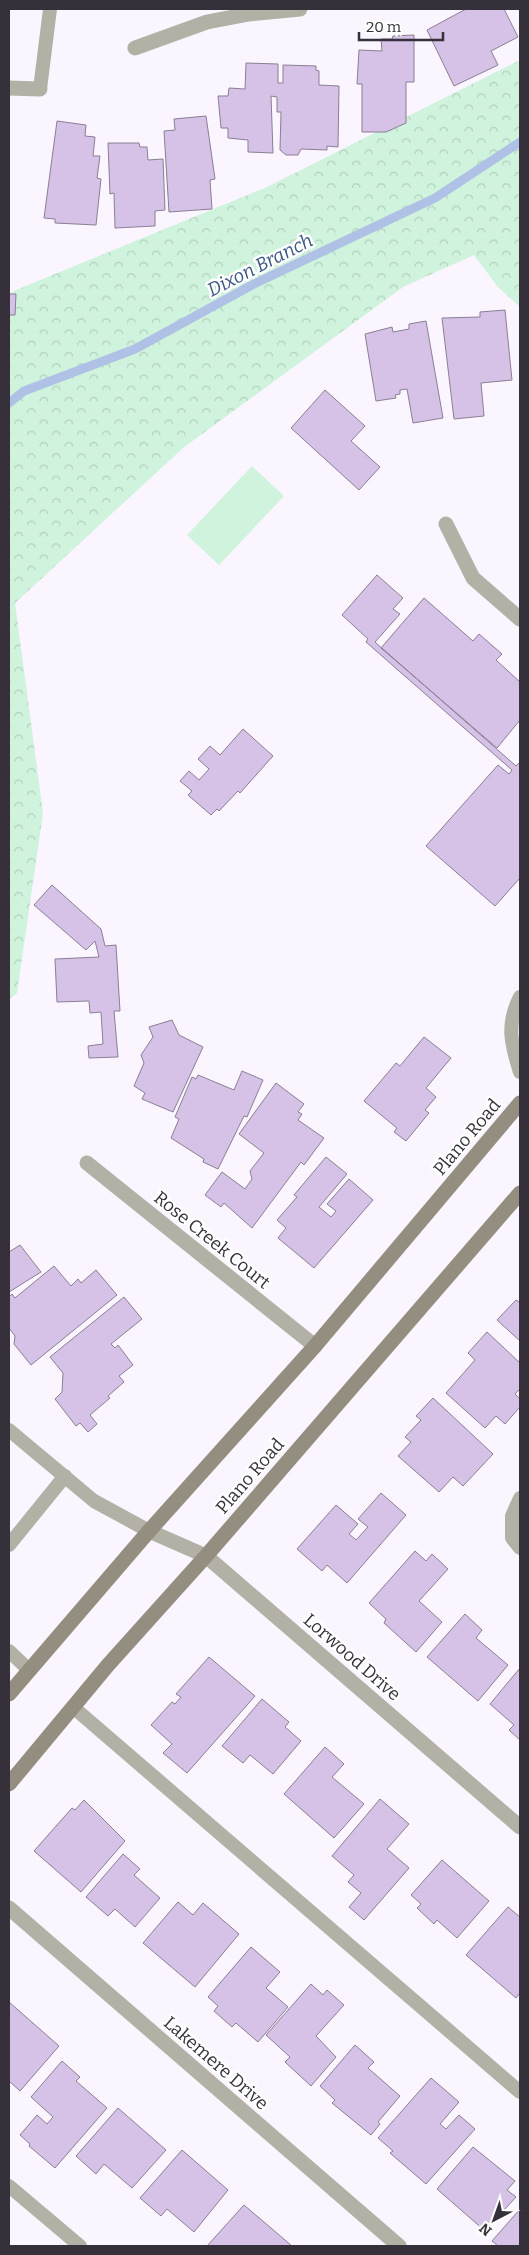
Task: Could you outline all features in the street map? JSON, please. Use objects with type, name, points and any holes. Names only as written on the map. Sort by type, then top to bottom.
[{"type":"main road","name":"Plano Road","points":[[9,1694],[149,1531],[315,1346],[520,1103]]},
{"type":"main road","name":"Plano Road","points":[[9,1784],[73,1706],[206,1556],[520,1192]]},
{"type":"street","points":[[135,48],[207,22],[249,14],[300,9]]},
{"type":"street","points":[[9,88],[40,89]]},
{"type":"street","points":[[446,524],[473,578],[520,620]]},
{"type":"street","name":"Rose Creek Court","points":[[87,1163],[315,1346]]},
{"type":"street","name":"Lorwood Drive","points":[[149,1531],[206,1556],[520,1828]]},
{"type":"street","name":"Lakemere Drive","points":[[9,1908],[400,2246]]},
{"type":"lane","points":[[40,89],[50,9]]},
{"type":"lane","points":[[520,997],[514,1009],[510,1043],[520,1072]]},
{"type":"lane","points":[[9,1430],[94,1501],[149,1531]]},
{"type":"lane","points":[[9,1545],[65,1476]]},
{"type":"lane","points":[[520,1498],[512,1516],[512,1538],[520,1548]]},
{"type":"lane","points":[[9,1651],[29,1670]]},
{"type":"lane","points":[[73,1706],[520,2092]]},
{"type":"lane","points":[[9,2186],[80,2246]]},
{"type":"green space","points":[[520,60],[520,307],[498,287],[474,255],[403,287],[183,448],[15,603],[43,813],[17,993],[9,1000],[9,295],[16,290],[267,187]]},
{"type":"green space","points":[[252,466],[284,496],[219,565],[187,535]]},
{"type":"building","points":[[466,9],[504,9],[518,37],[491,51],[498,65],[454,86],[427,30]]},
{"type":"building","points":[[414,35],[414,82],[406,82],[406,123],[386,132],[362,132],[362,84],[357,84],[359,50],[382,51],[381,39],[392,39],[393,36]]},
{"type":"building","points":[[246,63],[278,64],[278,83],[283,83],[283,65],[316,66],[316,70],[319,71],[319,85],[339,86],[338,147],[327,146],[327,150],[301,149],[298,155],[286,155],[280,150],[281,112],[277,112],[277,97],[271,96],[273,153],[248,152],[248,140],[228,138],[228,128],[221,128],[218,96],[228,96],[229,88],[245,89]]},
{"type":"building","points":[[206,116],[215,179],[210,180],[212,209],[169,212],[164,131],[175,130],[174,119]]},
{"type":"building","points":[[57,121],[86,125],[85,136],[95,137],[93,156],[100,156],[97,178],[101,179],[96,225],[55,223],[55,219],[44,218]]},
{"type":"building","points":[[108,143],[139,143],[140,147],[147,147],[148,160],[163,159],[165,210],[155,211],[155,226],[115,228],[114,193],[110,194]]},
{"type":"building","points":[[9,294],[16,294],[15,315],[9,315]]},
{"type":"building","points":[[505,310],[512,380],[481,383],[484,416],[454,419],[442,318],[480,317],[480,312]]},
{"type":"building","points":[[426,321],[443,418],[413,423],[407,389],[400,390],[400,394],[395,395],[396,398],[376,401],[365,334],[392,327],[393,332],[409,329],[409,324]]},
{"type":"building","points":[[325,390],[365,426],[351,441],[380,467],[359,490],[291,428]]},
{"type":"building","points":[[377,575],[403,598],[393,609],[400,614],[375,642],[516,766],[520,762],[520,878],[495,906],[426,846],[498,765],[509,774],[512,770],[366,642],[368,639],[342,615]]},
{"type":"building","points":[[424,598],[473,641],[479,634],[502,654],[496,660],[520,682],[520,720],[497,748],[381,648]]},
{"type":"building","points":[[243,729],[273,756],[240,793],[238,791],[219,811],[217,809],[211,815],[188,795],[192,791],[180,781],[189,771],[199,780],[209,769],[198,759],[210,746],[220,755]]},
{"type":"building","points":[[52,885],[101,929],[105,946],[116,945],[120,1011],[114,1011],[118,1057],[89,1058],[88,1046],[103,1044],[101,1012],[90,1013],[89,1001],[57,1002],[55,959],[99,957],[95,941],[86,950],[34,905]]},
{"type":"building","points":[[172,1020],[179,1035],[203,1047],[173,1112],[142,1099],[145,1093],[134,1086],[144,1063],[141,1055],[153,1037],[149,1027]]},
{"type":"building","points":[[424,1037],[451,1058],[426,1088],[436,1097],[425,1110],[429,1113],[406,1141],[394,1132],[397,1128],[364,1101],[396,1063],[400,1066]]},
{"type":"building","points":[[242,1071],[263,1080],[247,1117],[244,1116],[218,1169],[203,1162],[204,1159],[171,1138],[179,1119],[175,1117],[192,1077],[196,1079],[198,1075],[234,1090]]},
{"type":"building","points":[[276,1083],[304,1104],[298,1112],[302,1114],[298,1120],[324,1138],[304,1165],[301,1162],[252,1228],[224,1203],[221,1207],[205,1195],[222,1172],[245,1189],[252,1179],[250,1171],[264,1153],[239,1134]]},
{"type":"building","points":[[326,1157],[347,1174],[319,1207],[331,1217],[336,1211],[327,1204],[349,1179],[373,1200],[314,1268],[278,1238],[286,1228],[277,1220],[297,1197],[294,1195]]},
{"type":"building","points":[[20,1245],[41,1272],[9,1292],[9,1252]]},
{"type":"building","points":[[54,1266],[71,1286],[78,1279],[81,1283],[96,1270],[117,1295],[31,1365],[14,1344],[15,1336],[9,1328],[9,1297],[12,1294],[15,1298]]},
{"type":"building","points":[[124,1297],[142,1319],[111,1344],[115,1348],[118,1345],[133,1365],[119,1376],[124,1382],[108,1396],[110,1398],[90,1415],[97,1424],[88,1432],[80,1423],[76,1426],[55,1399],[62,1392],[63,1373],[50,1357]]},
{"type":"building","points":[[516,1300],[520,1301],[520,1341],[497,1320]]},
{"type":"building","points":[[487,1332],[520,1363],[520,1389],[515,1394],[520,1399],[520,1407],[505,1424],[496,1416],[485,1428],[446,1393],[475,1360],[468,1353]]},
{"type":"building","points":[[433,1398],[493,1454],[463,1486],[453,1477],[439,1492],[398,1456],[411,1442],[405,1437],[421,1420],[416,1416]]},
{"type":"building","points":[[381,1493],[406,1515],[347,1583],[327,1565],[322,1571],[297,1549],[336,1505],[358,1524],[349,1534],[356,1540],[368,1527],[358,1519]]},
{"type":"building","points":[[415,1551],[426,1561],[432,1554],[448,1569],[419,1601],[442,1622],[416,1652],[384,1623],[386,1619],[369,1603]]},
{"type":"building","points":[[465,1614],[482,1630],[476,1638],[508,1665],[478,1701],[427,1657]]},
{"type":"building","points":[[209,1657],[255,1696],[187,1773],[163,1753],[172,1744],[151,1725],[172,1702],[175,1704],[181,1697],[176,1694]]},
{"type":"building","points":[[520,1668],[520,1740],[509,1730],[514,1725],[490,1704]]},
{"type":"building","points":[[262,1699],[289,1722],[285,1727],[301,1741],[273,1774],[250,1755],[243,1763],[222,1746]]},
{"type":"building","points":[[325,1747],[344,1764],[332,1777],[364,1804],[334,1838],[284,1794]]},
{"type":"building","points":[[380,1799],[409,1824],[387,1849],[409,1868],[364,1920],[349,1907],[361,1893],[348,1882],[354,1875],[332,1856]]},
{"type":"building","points":[[84,1800],[125,1841],[81,1892],[34,1851],[72,1808],[75,1810]]},
{"type":"building","points":[[123,1854],[140,1869],[134,1875],[160,1898],[135,1927],[115,1909],[108,1916],[86,1897]]},
{"type":"building","points":[[442,1860],[489,1901],[457,1938],[437,1920],[434,1924],[417,1908],[421,1904],[411,1895]]},
{"type":"building","points":[[178,1902],[193,1915],[203,1903],[239,1934],[195,1987],[143,1943]]},
{"type":"building","points":[[508,1907],[520,1917],[520,1993],[516,1998],[466,1955]]},
{"type":"building","points":[[251,1947],[280,1972],[266,1988],[288,2007],[258,2042],[236,2023],[232,2027],[214,2011],[218,2006],[208,1997]]},
{"type":"building","points":[[311,1984],[323,1995],[327,1990],[344,2005],[316,2036],[336,2057],[311,2086],[285,2062],[290,2057],[266,2035]]},
{"type":"building","points":[[9,2002],[59,2046],[20,2091],[9,2081]]},
{"type":"building","points":[[355,2045],[374,2062],[368,2068],[400,2096],[378,2122],[380,2124],[371,2135],[332,2103],[335,2100],[320,2086]]},
{"type":"building","points":[[62,2061],[80,2077],[76,2081],[107,2108],[55,2168],[29,2146],[30,2144],[20,2135],[37,2115],[47,2124],[53,2117],[31,2097]]},
{"type":"building","points":[[431,2078],[459,2102],[440,2124],[446,2129],[459,2115],[475,2129],[426,2184],[390,2153],[393,2151],[378,2138]]},
{"type":"building","points":[[118,2108],[166,2150],[132,2188],[104,2164],[96,2174],[76,2156]]},
{"type":"building","points":[[473,2147],[515,2181],[507,2190],[516,2197],[485,2231],[437,2189]]},
{"type":"building","points":[[182,2150],[228,2190],[194,2232],[167,2209],[161,2216],[140,2198]]},
{"type":"building","points":[[244,2205],[285,2240],[292,2246],[207,2246]]},
{"type":"building","points":[[520,2209],[520,2246],[498,2246],[492,2241]]},
{"type":"waterway","name":"Dixon Branch","points":[[9,403],[24,391],[135,349],[254,284],[435,198],[520,142]]}]
